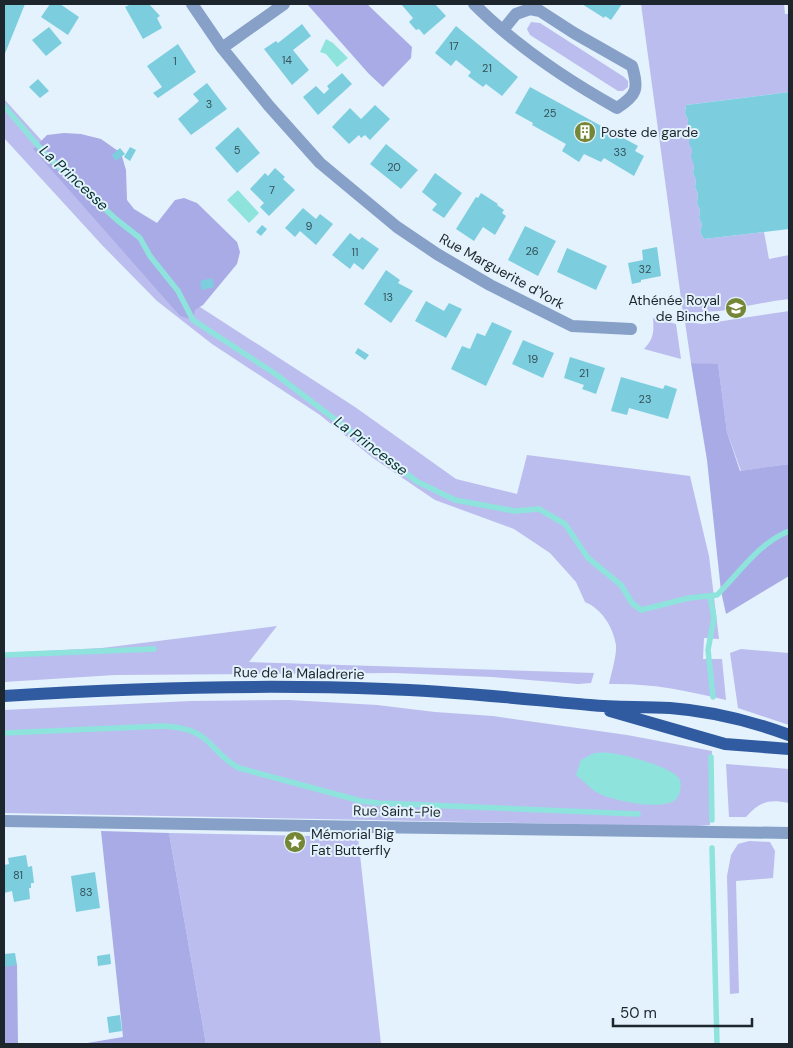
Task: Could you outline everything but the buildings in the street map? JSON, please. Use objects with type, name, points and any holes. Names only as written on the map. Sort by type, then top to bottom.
[{"type":"main road","name":"Rue de la Maladrerie","points":[[4,696],[255,686],[403,690],[532,699],[593,706],[671,708],[728,716],[789,735]]},
{"type":"main road","name":"Rue de la Maladrerie","points":[[593,706],[725,744],[789,749]]},
{"type":"street","name":"Rue Marguerite d'York","points":[[192,4],[222,48],[269,106],[320,163],[397,227],[490,285],[572,326],[631,329]]},
{"type":"street","points":[[222,48],[284,4]]},
{"type":"street","points":[[474,4],[503,30],[562,75],[617,108],[629,100],[636,91],[636,78],[632,66],[540,11],[530,9],[516,14],[503,30]]},
{"type":"street","name":"Rue Saint-Pie","points":[[4,821],[786,833]]},
{"type":"shaded area","points":[[307,4],[367,4],[412,47],[411,58],[383,87],[369,74]]},
{"type":"shaded area","points":[[641,4],[784,4],[785,14],[789,14],[789,92],[686,105],[685,113],[688,120],[694,165],[693,173],[698,194],[697,203],[702,225],[700,232],[704,239],[764,232],[769,259],[789,255],[789,299],[720,311],[683,313]]},
{"type":"shaded area","points":[[531,22],[540,23],[624,77],[628,81],[628,87],[623,91],[618,91],[530,35],[527,29]]},
{"type":"shaded area","points":[[326,39],[333,43],[348,58],[337,67],[326,54],[320,52]]},
{"type":"shaded area","points":[[4,99],[157,268],[200,307],[355,407],[456,479],[517,494],[527,455],[690,476],[709,556],[719,639],[704,638],[703,659],[722,659],[726,700],[668,688],[609,684],[616,645],[609,625],[597,609],[585,602],[576,582],[550,553],[514,529],[435,500],[373,458],[320,415],[212,344],[157,301],[102,245],[4,138]]},
{"type":"shaded area","points":[[81,134],[101,139],[121,153],[126,170],[127,200],[134,209],[157,223],[175,200],[184,198],[197,203],[237,242],[240,252],[237,264],[203,305],[195,310],[193,320],[180,316],[33,149],[47,135]]},
{"type":"shaded area","points":[[238,190],[259,213],[249,223],[227,200]]},
{"type":"shaded area","points":[[789,311],[789,464],[741,471],[727,432],[718,365],[691,363],[685,322],[703,324]]},
{"type":"shaded area","points":[[653,318],[676,324],[681,359],[644,349],[653,335]]},
{"type":"shaded area","points":[[691,363],[718,364],[727,432],[740,471],[789,464],[789,576],[726,614],[721,591],[707,460]]},
{"type":"shaded area","points":[[277,626],[249,662],[594,673],[591,683],[578,684],[492,677],[395,673],[115,675],[4,682],[4,653],[102,648]]},
{"type":"shaded area","points":[[741,649],[789,653],[789,725],[738,708],[730,653]]},
{"type":"shaded area","points":[[289,700],[377,705],[493,716],[627,735],[712,751],[710,825],[671,828],[576,824],[4,813],[4,710],[191,701]]},
{"type":"shaded area","points":[[594,753],[625,756],[645,761],[672,772],[680,781],[681,787],[677,798],[671,802],[652,805],[617,800],[600,794],[576,775],[581,760]]},
{"type":"shaded area","points":[[726,764],[789,769],[789,803],[765,802],[760,804],[746,817],[729,817]]},
{"type":"shaded area","points":[[101,831],[169,833],[206,1044],[81,1044],[123,1037]]},
{"type":"shaded area","points":[[169,833],[358,837],[381,1044],[206,1044]]},
{"type":"shaded area","points":[[749,841],[770,842],[775,851],[773,878],[736,881],[739,993],[730,994],[727,876],[731,855],[738,844]]},
{"type":"shaded area","points":[[4,964],[17,964],[18,1044],[4,1044]]},
{"type":"waterway","name":"La Princesse","points":[[4,106],[47,156],[117,220],[140,238],[150,256],[178,291],[193,320],[274,373],[416,481],[455,500],[515,511],[539,509],[565,524],[588,558],[621,585],[632,603],[641,610],[689,598],[717,595],[759,550],[778,536],[789,531]]},
{"type":"waterway","points":[[710,596],[714,618],[708,650],[713,697]]},
{"type":"waterway","points":[[4,655],[154,649]]},
{"type":"waterway","points":[[4,733],[174,727],[185,729],[200,736],[239,768],[361,801],[638,814]]},
{"type":"waterway","points":[[711,757],[712,820]]},
{"type":"waterway","points":[[712,848],[717,1044]]},
{"type":"place","name":"Poste de garde","points":[[585,132]]},
{"type":"place","name":"Athénée Royal de Binche","points":[[736,308]]},
{"type":"place","name":"Mémorial Big Fat Butterfly","points":[[295,842]]}]
